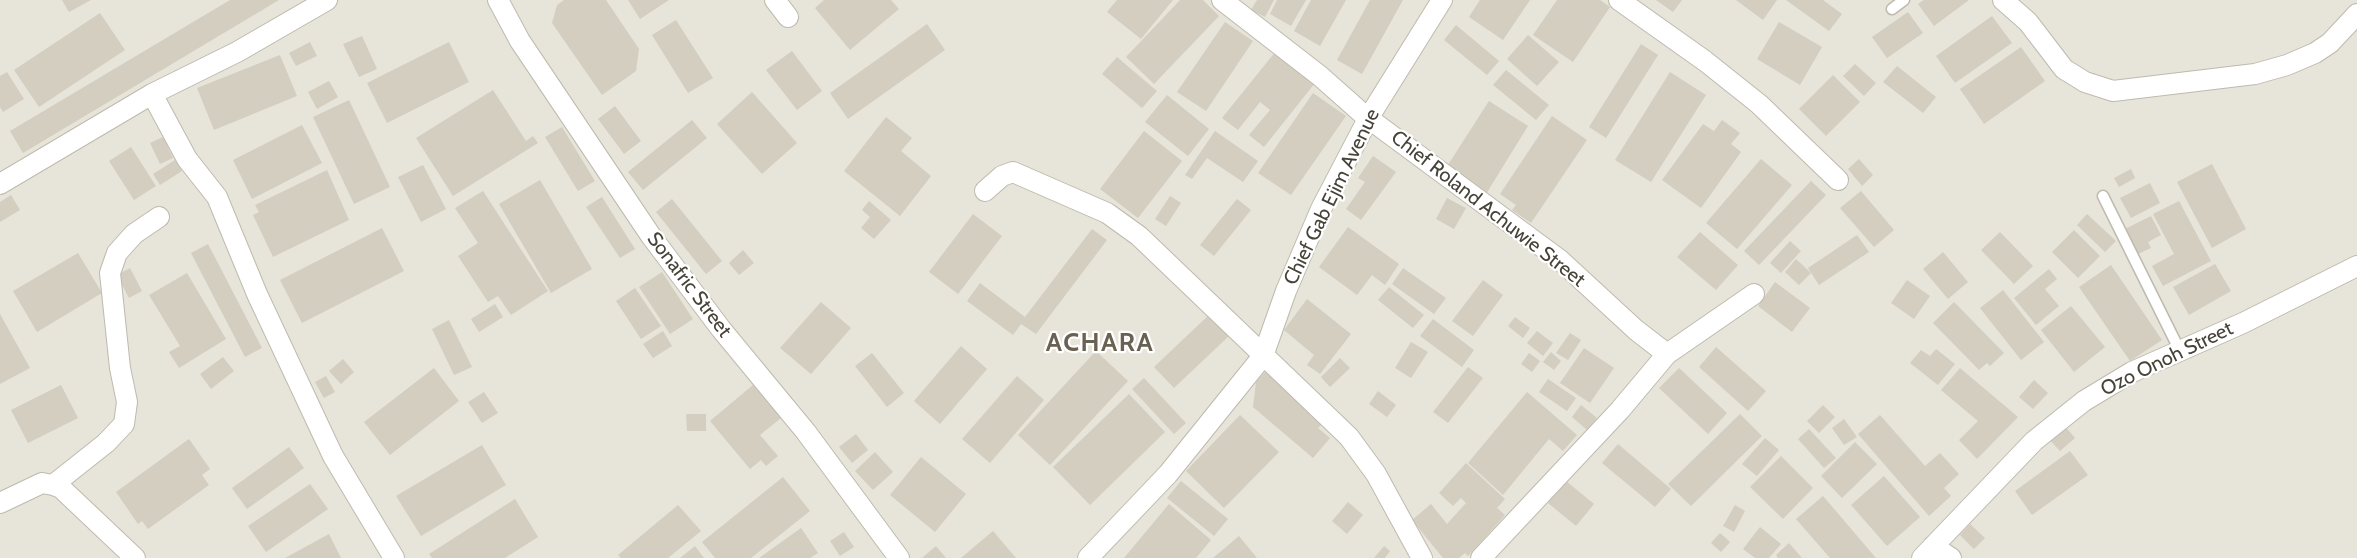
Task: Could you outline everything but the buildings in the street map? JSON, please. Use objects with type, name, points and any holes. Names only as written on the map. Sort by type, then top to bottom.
[{"type":"street","points":[[0,184],[152,94],[237,52],[327,0]]},
{"type":"street","name":"Sonafric Street","points":[[498,0],[520,41],[651,236],[721,329],[820,450],[899,558]]},
{"type":"street","points":[[775,0],[788,17]]},
{"type":"street","name":"Chief Roland Achuwie Street","points":[[1222,0],[1369,117],[1560,260],[1636,330],[1667,354]]},
{"type":"street","name":"Chief Gab Ejim Avenue","points":[[1088,558],[1168,474],[1263,356],[1303,249],[1369,117],[1442,0]]},
{"type":"street","points":[[1619,0],[1751,97],[1838,180]]},
{"type":"street","points":[[2003,0],[2028,22],[2064,69],[2085,82],[2113,91],[2254,74],[2287,65],[2315,53],[2330,43],[2357,14]]},
{"type":"street","points":[[152,94],[187,159],[217,197],[257,294],[333,456],[394,558]]},
{"type":"street","points":[[985,191],[1002,176],[1013,172],[1107,213],[1139,236],[1349,437],[1376,474],[1422,558]]},
{"type":"street","points":[[53,485],[106,443],[124,424],[127,402],[120,368],[110,273],[117,253],[134,234],[159,217]]},
{"type":"street","name":"Ozo Onoh Street","points":[[1927,552],[2034,441],[2084,401],[2132,372],[2357,266]]},
{"type":"street","points":[[1481,558],[1620,410],[1667,354],[1754,294]]},
{"type":"street","points":[[0,503],[42,483],[62,488],[135,558]]},
{"type":"street","points":[[1927,552],[1951,558]]},
{"type":"lane","points":[[1892,9],[1904,0]]},
{"type":"lane","points":[[2103,196],[2180,351]]},
{"type":"shaded area","points":[[0,0],[2357,0],[2357,558],[0,558]]},
{"type":"district","name":"ACHARA","points":[[1100,343]]}]
